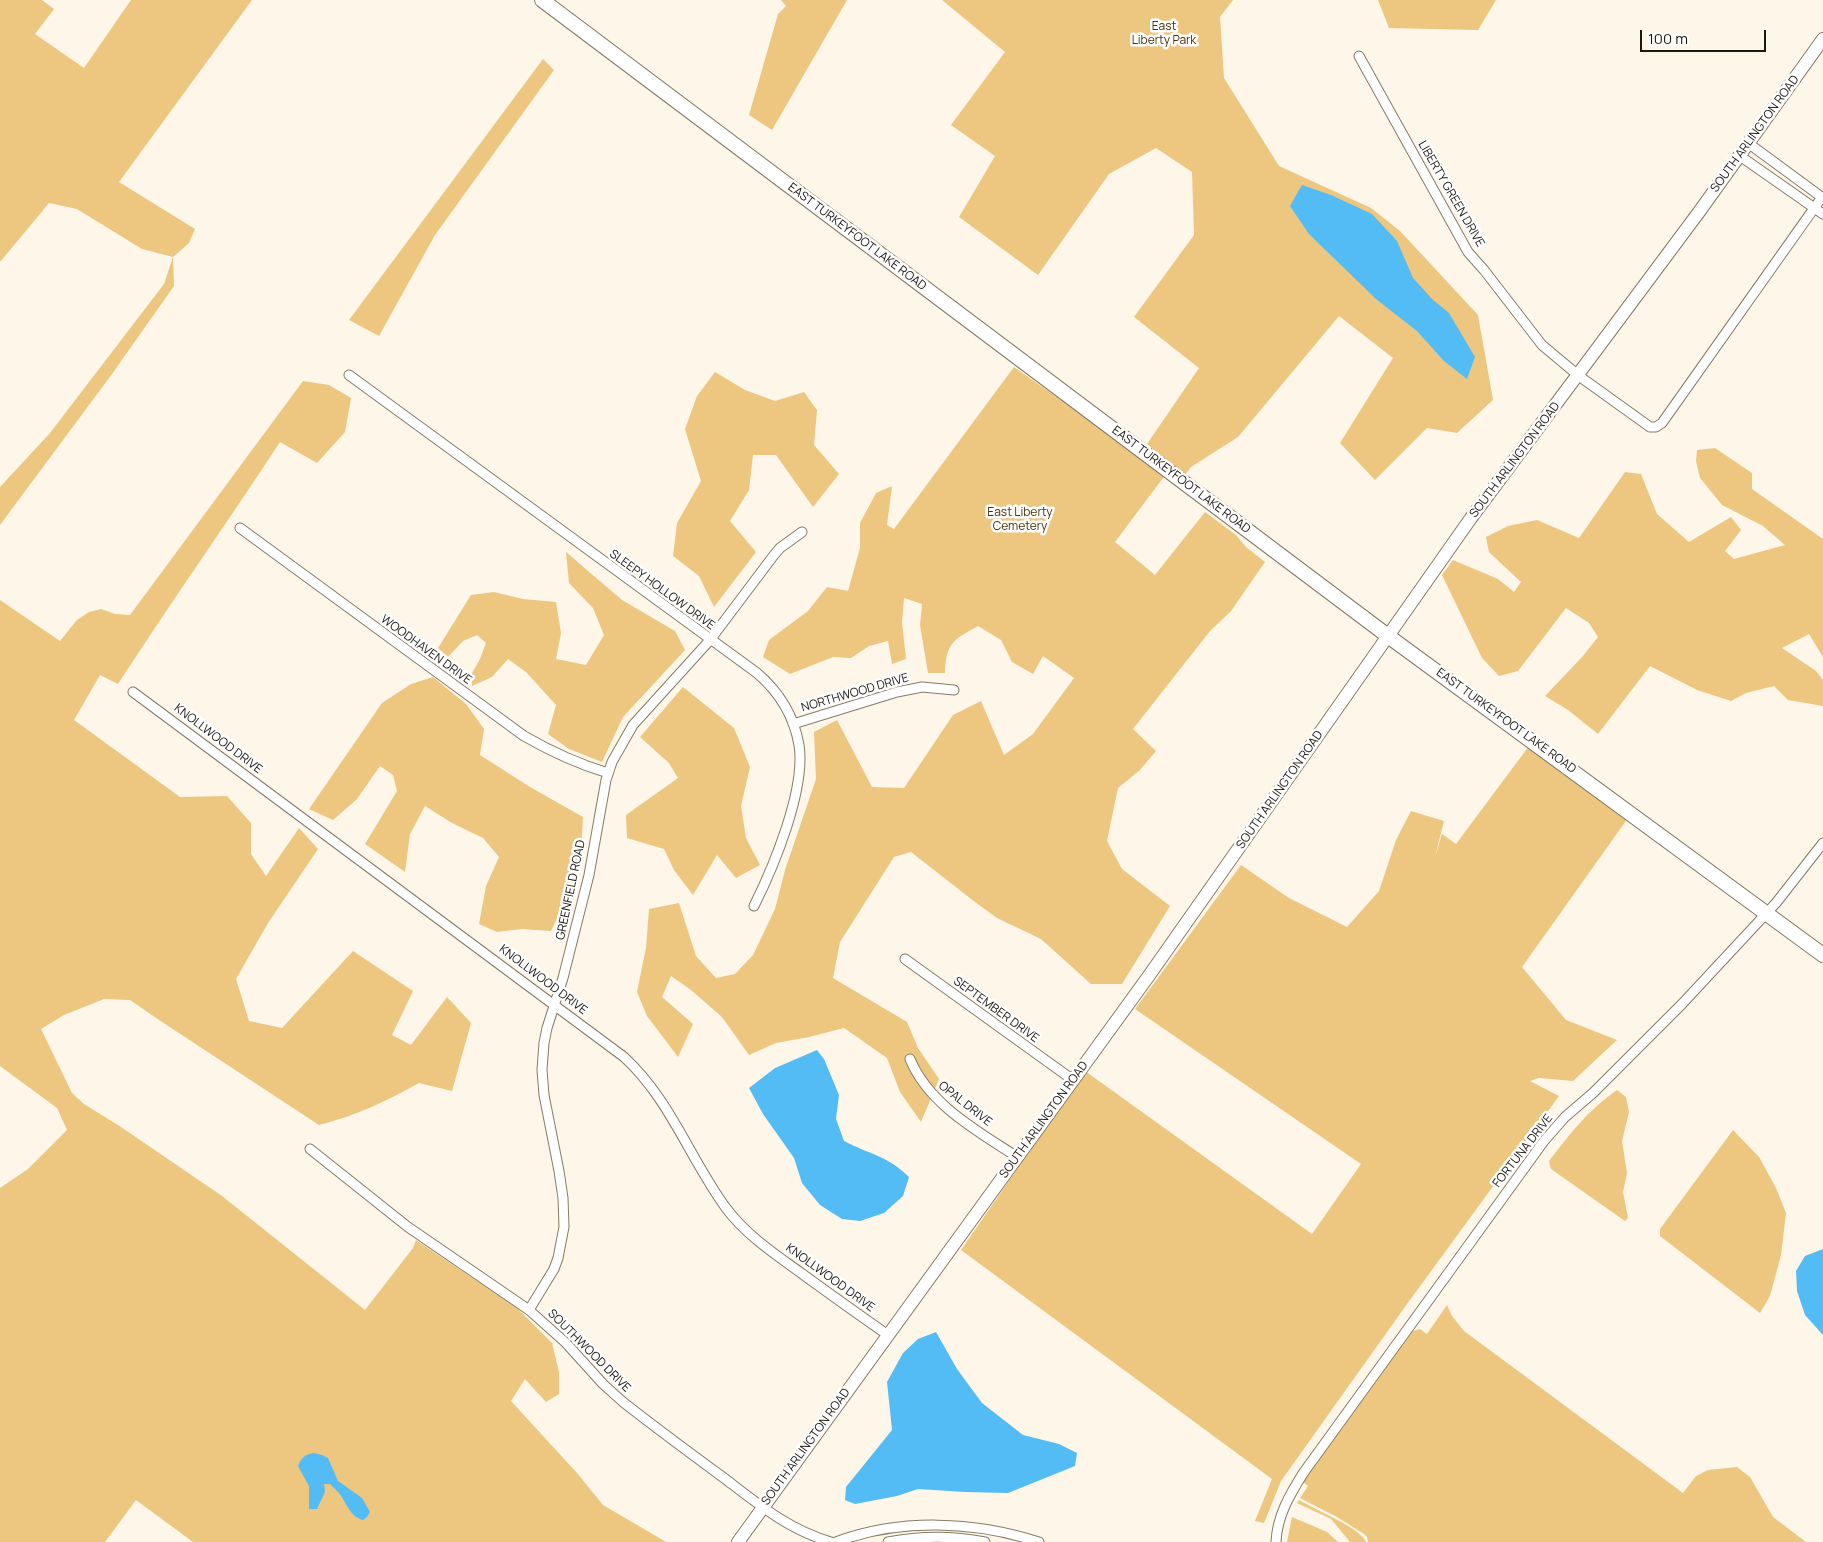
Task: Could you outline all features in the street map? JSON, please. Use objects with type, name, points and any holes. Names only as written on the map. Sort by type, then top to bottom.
[{"type":"main road","name":"EAST TURKEYFOOT LAKE ROAD","points":[[542,0],[1388,636],[1823,955]]},
{"type":"main road","name":"SOUTH ARLINGTON ROAD","points":[[738,1542],[1154,969],[1471,518],[1578,376],[1823,40]]},
{"type":"street","name":"LIBERTY GREEN DRIVE","points":[[1359,56],[1468,252],[1542,345],[1578,376],[1650,427],[1654,428],[1659,425],[1822,197]]},
{"type":"street","points":[[1748,143],[1822,197]]},
{"type":"street","points":[[1740,156],[1823,214]]},
{"type":"street","name":"SLEEPY HOLLOW DRIVE","points":[[349,375],[761,677],[780,699],[793,724],[799,745],[799,763],[792,807],[769,875],[754,906]]},
{"type":"street","name":"WOODHAVEN DRIVE","points":[[240,528],[524,736],[554,754],[575,763],[608,773]]},
{"type":"street","name":"GREENFIELD ROAD","points":[[529,1310],[554,1269],[564,1227],[563,1198],[546,1108],[542,1070],[547,1028],[556,1005],[589,875],[608,773],[633,726],[710,640],[780,548],[802,532]]},
{"type":"street","name":"NORTHWOOD DRIVE","points":[[793,724],[898,692],[922,687],[954,690]]},
{"type":"street","name":"KNOLLWOOD DRIVE","points":[[133,692],[624,1057],[648,1082],[662,1102],[727,1210],[748,1232],[765,1246],[888,1335]]},
{"type":"street","name":"FORTUNA DRIVE","points":[[1276,1542],[1283,1508],[1304,1472],[1544,1141],[1565,1117],[1593,1093],[1643,1044],[1766,914],[1823,843]]},
{"type":"street","name":"SEPTEMBER DRIVE","points":[[905,959],[1073,1080]]},
{"type":"street","name":"OPAL DRIVE","points":[[910,1059],[920,1079],[938,1100],[1017,1157]]},
{"type":"street","name":"SOUTHWOOD DRIVE","points":[[310,1149],[342,1182],[529,1310],[566,1343],[603,1384],[623,1402],[762,1508],[812,1537],[831,1542]]},
{"type":"street","points":[[836,1542],[856,1535],[887,1529],[920,1526],[968,1527],[1003,1532],[1039,1542]]},
{"type":"street","points":[[1001,1542],[1003,1532]]},
{"type":"street","points":[[888,1542],[904,1539],[965,1538],[985,1542]]},
{"type":"green space","points":[[0,0],[42,0],[54,9],[35,34],[84,68],[131,0],[252,0],[119,182],[195,229],[189,243],[173,257],[142,249],[77,209],[49,203],[0,262]]},
{"type":"green space","points":[[781,0],[847,0],[772,130],[749,115],[778,14],[786,6]]},
{"type":"green space","name":"East Liberty Park","points":[[942,0],[1233,0],[1220,17],[1224,78],[1279,166],[1371,208],[1400,231],[1478,315],[1493,400],[1457,433],[1427,428],[1375,480],[1340,443],[1393,358],[1339,316],[1238,437],[1191,467],[1185,475],[1147,444],[1199,368],[1134,317],[1194,235],[1192,172],[1156,148],[1109,174],[1038,275],[959,217],[995,156],[951,125],[1005,52]]},
{"type":"green space","points":[[1378,0],[1496,0],[1478,30],[1389,28]]},
{"type":"green space","points":[[543,59],[554,70],[435,235],[379,336],[349,320]]},
{"type":"green space","points":[[173,257],[174,286],[112,374],[0,525],[0,487],[50,433],[164,284]]},
{"type":"green space","name":"East Liberty Cemetery","points":[[1014,367],[1166,474],[1115,542],[1155,575],[1205,512],[1236,535],[1246,547],[1265,562],[1231,611],[1210,631],[1133,729],[1156,751],[1140,770],[1118,788],[1107,841],[1122,869],[1170,906],[1122,984],[1091,984],[1041,939],[997,918],[911,852],[894,857],[840,942],[833,978],[907,1022],[918,1048],[939,1079],[921,1122],[900,1092],[887,1058],[844,1028],[776,1043],[749,1055],[722,1017],[691,990],[671,976],[662,997],[693,1024],[678,1057],[647,1016],[637,992],[646,948],[649,909],[679,903],[696,956],[716,978],[735,974],[753,955],[775,909],[785,870],[816,779],[814,732],[837,720],[872,787],[904,788],[953,715],[981,701],[1004,755],[1033,734],[1074,678],[1043,656],[1033,674],[1012,662],[1001,640],[978,626],[962,635],[952,644],[947,655],[945,673],[928,673],[920,625],[922,604],[904,598],[902,622],[906,659],[892,664],[888,641],[869,646],[851,658],[833,657],[790,674],[763,657],[769,640],[808,611],[827,587],[848,591],[860,548],[860,523],[876,493],[892,486],[887,525],[894,529]]},
{"type":"green space","points":[[715,372],[745,390],[775,401],[804,392],[817,410],[814,445],[839,474],[813,507],[776,455],[753,455],[749,490],[730,521],[756,552],[714,607],[699,576],[673,556],[677,523],[701,481],[685,429],[697,396]]},
{"type":"green space","points":[[303,381],[329,385],[351,398],[345,432],[317,463],[280,442],[118,684],[100,675],[74,720],[180,797],[227,796],[251,823],[251,854],[266,876],[299,828],[318,849],[268,923],[236,979],[249,1021],[282,1028],[353,951],[413,991],[392,1035],[411,1045],[447,997],[471,1023],[452,1091],[419,1083],[370,1107],[319,1125],[130,1000],[104,999],[64,1015],[41,1029],[72,1093],[84,1104],[222,1196],[365,1310],[413,1248],[416,1240],[517,1308],[552,1343],[559,1372],[559,1394],[546,1402],[525,1379],[511,1401],[577,1473],[603,1505],[666,1542],[193,1542],[136,1500],[105,1542],[0,1542],[0,1188],[28,1169],[67,1130],[57,1108],[0,1066],[0,600],[60,641],[77,620],[89,612],[101,609],[115,614],[130,615]]},
{"type":"green space","points":[[1715,448],[1752,473],[1752,489],[1823,539],[1823,657],[1809,634],[1782,648],[1816,671],[1823,680],[1823,706],[1788,700],[1774,686],[1746,693],[1731,701],[1697,690],[1650,666],[1598,734],[1568,710],[1545,696],[1583,656],[1598,637],[1589,623],[1566,608],[1518,671],[1499,676],[1482,658],[1442,575],[1453,560],[1498,579],[1514,592],[1521,582],[1489,552],[1486,537],[1508,526],[1537,520],[1579,538],[1625,472],[1641,474],[1657,514],[1689,542],[1731,517],[1741,530],[1725,551],[1734,559],[1785,545],[1763,526],[1722,505],[1700,478],[1696,461],[1697,450]]},
{"type":"green space","points":[[566,552],[622,600],[675,631],[685,650],[623,717],[602,762],[569,749],[548,734],[556,705],[526,672],[508,659],[492,677],[472,686],[472,673],[486,643],[477,635],[463,641],[448,657],[438,648],[471,595],[494,592],[523,599],[556,602],[561,633],[556,659],[586,665],[604,635],[593,608],[569,583]]},
{"type":"green space","points":[[433,677],[466,704],[484,729],[480,755],[530,787],[583,817],[581,850],[569,893],[551,931],[522,929],[497,932],[479,924],[486,886],[499,857],[483,838],[452,823],[425,806],[410,834],[405,872],[365,844],[397,791],[393,775],[380,766],[357,799],[333,820],[309,809],[382,703],[411,684]]},
{"type":"green space","points":[[683,687],[734,728],[750,767],[741,806],[746,838],[760,865],[736,878],[717,855],[693,895],[674,870],[664,849],[627,838],[626,815],[678,778],[669,763],[640,737]]},
{"type":"green space","points":[[1529,746],[1628,818],[1522,967],[1566,1020],[1617,1040],[1573,1081],[1539,1078],[1530,1081],[1559,1096],[1281,1481],[1264,1523],[1255,1521],[1272,1479],[961,1250],[1085,1071],[1312,1234],[1361,1164],[1135,1009],[1241,865],[1289,898],[1347,927],[1379,891],[1396,840],[1411,811],[1444,821],[1435,857],[1442,834],[1456,844]]},
{"type":"green space","points":[[1617,1090],[1626,1097],[1629,1112],[1622,1141],[1627,1173],[1623,1192],[1628,1218],[1625,1221],[1551,1169],[1549,1161],[1588,1114]]},
{"type":"green space","points":[[1733,1130],[1759,1157],[1776,1188],[1786,1213],[1781,1255],[1770,1296],[1760,1313],[1660,1236],[1660,1229]]},
{"type":"green space","points":[[1447,1305],[1452,1316],[1464,1331],[1683,1493],[1696,1476],[1708,1470],[1737,1467],[1750,1477],[1773,1517],[1806,1542],[1368,1542],[1364,1534],[1337,1517],[1300,1498],[1308,1486],[1303,1482],[1413,1331],[1420,1329],[1427,1334]]},
{"type":"green space","points":[[1299,1500],[1356,1531],[1366,1542],[1350,1542],[1331,1519],[1297,1503]]},
{"type":"green space","points":[[1292,1517],[1327,1532],[1338,1542],[1287,1542]]},
{"type":"water","points":[[1302,185],[1331,195],[1372,214],[1397,241],[1413,278],[1433,300],[1449,313],[1475,357],[1467,379],[1444,361],[1417,331],[1376,299],[1309,234],[1290,206]]},
{"type":"water","points":[[817,1050],[824,1059],[839,1095],[836,1119],[844,1141],[894,1164],[909,1177],[903,1196],[884,1213],[860,1221],[842,1219],[820,1205],[802,1183],[794,1158],[763,1114],[749,1088],[775,1068]]},
{"type":"water","points":[[1823,1249],[1823,1335],[1805,1315],[1797,1291],[1796,1271],[1805,1256]]},
{"type":"water","points":[[936,1332],[957,1369],[982,1403],[1023,1435],[1059,1444],[1077,1453],[1075,1466],[1008,1493],[918,1489],[897,1496],[855,1504],[845,1500],[846,1487],[892,1430],[887,1382],[903,1353],[918,1339]]},
{"type":"water","points":[[314,1453],[328,1458],[338,1481],[362,1498],[370,1512],[367,1517],[363,1520],[354,1516],[339,1493],[330,1484],[324,1484],[325,1492],[317,1509],[309,1509],[309,1486],[298,1466],[304,1457]]}]
